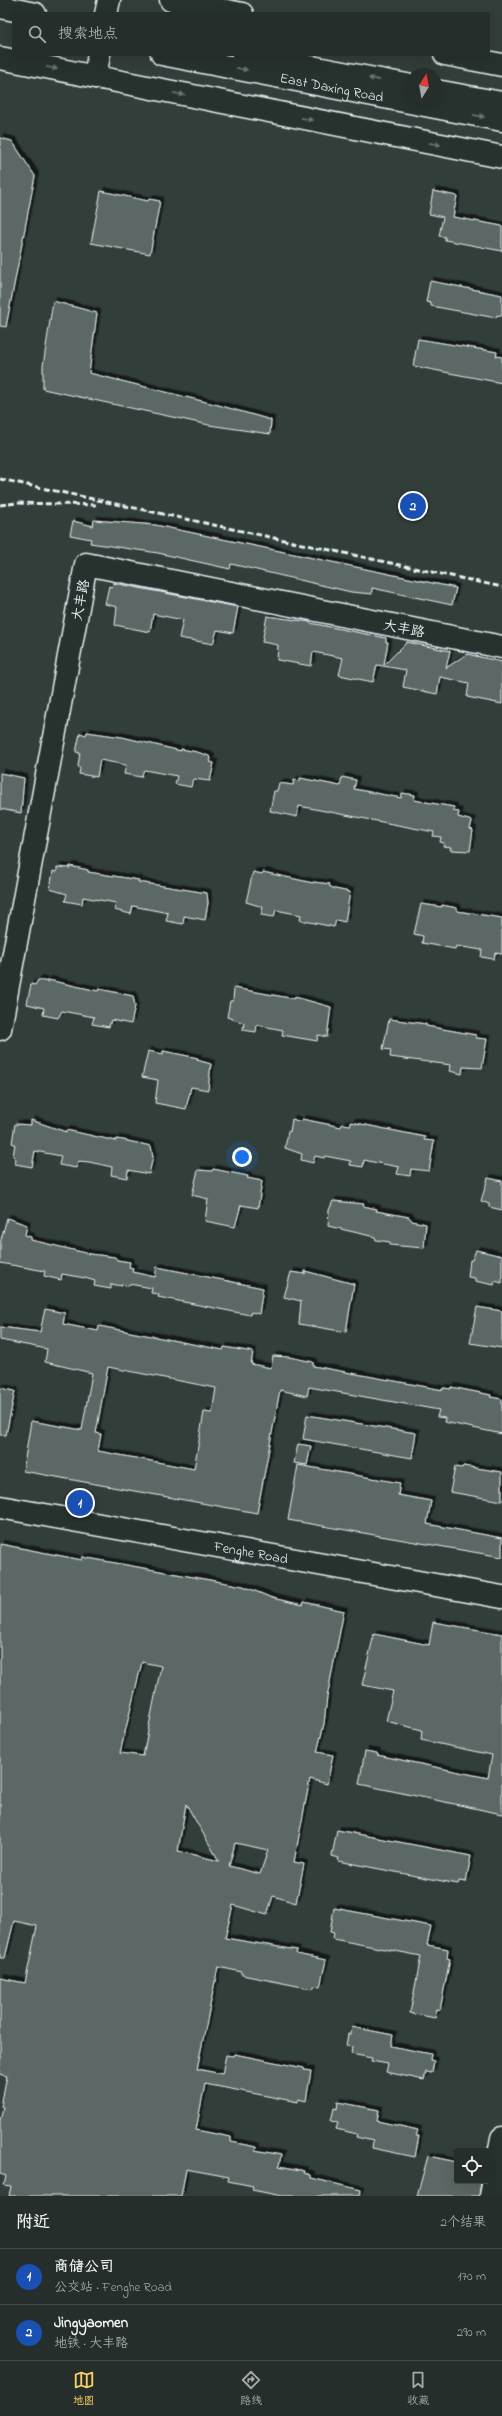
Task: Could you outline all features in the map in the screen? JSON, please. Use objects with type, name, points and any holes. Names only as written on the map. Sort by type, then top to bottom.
[{"type":"main road","points":[[106,12],[108,0]]},
{"type":"main road","points":[[171,0],[232,12]]},
{"type":"main road","points":[[0,7],[25,12]]},
{"type":"main road","points":[[0,22],[12,25]]},
{"type":"main road","points":[[95,77],[99,56]]},
{"type":"main road","name":"East Daxing Road","points":[[172,56],[502,120]]},
{"type":"main road","name":"East Daxing Road","points":[[254,56],[406,85]]},
{"type":"main road","points":[[455,56],[502,65]]},
{"type":"main road","points":[[0,58],[502,157]]},
{"type":"main road","points":[[442,91],[502,103]]},
{"type":"main road","name":"大丰路","points":[[0,1029],[86,564],[502,647]]},
{"type":"main road","name":"Fenghe Road","points":[[0,1507],[502,1597]]},
{"type":"main road","points":[[491,2196],[502,2138]]},
{"type":"building","points":[[0,138],[12,141],[35,176],[6,327],[0,326]]},
{"type":"building","points":[[101,191],[148,201],[149,199],[160,201],[150,254],[91,243]]},
{"type":"building","points":[[433,191],[457,196],[453,217],[502,226],[502,251],[445,240],[445,237],[439,236],[443,217],[429,214]]},
{"type":"building","points":[[430,281],[502,295],[502,316],[497,315],[496,318],[431,306],[431,303],[426,302]]},
{"type":"building","points":[[53,301],[97,313],[89,373],[218,405],[271,420],[270,434],[209,425],[43,389],[43,366]]},
{"type":"building","points":[[418,339],[497,352],[496,356],[502,357],[502,383],[413,366]]},
{"type":"building","points":[[94,520],[155,525],[456,588],[452,605],[372,588],[372,594],[351,592],[231,564],[230,569],[158,553],[90,543],[91,539],[70,535],[73,521],[93,526]]},
{"type":"building","points":[[113,583],[238,607],[233,633],[217,630],[213,644],[179,638],[183,620],[153,614],[150,632],[115,625],[117,607],[105,604],[109,586],[112,587]]},
{"type":"building","points":[[267,616],[310,622],[386,638],[386,642],[388,642],[384,665],[407,642],[450,651],[446,668],[467,654],[502,662],[502,704],[467,697],[469,683],[440,677],[437,694],[403,687],[406,670],[377,665],[373,682],[339,675],[343,658],[313,652],[311,666],[277,660],[278,645],[262,642]]},
{"type":"building","points":[[87,732],[122,737],[181,751],[181,749],[197,752],[209,756],[211,758],[210,762],[214,763],[210,781],[193,779],[191,787],[175,784],[177,776],[144,770],[141,777],[124,774],[126,765],[100,760],[97,777],[79,774],[80,769],[78,766],[80,753],[76,752],[80,733],[86,735]]},
{"type":"building","points":[[0,773],[24,778],[21,813],[0,809]]},
{"type":"building","points":[[342,777],[356,780],[354,789],[401,798],[402,793],[415,795],[414,800],[454,807],[454,811],[459,812],[458,817],[472,821],[470,829],[473,830],[470,851],[450,850],[451,847],[443,846],[444,843],[440,842],[441,837],[433,836],[434,832],[299,806],[297,817],[270,811],[274,791],[277,791],[279,783],[293,785],[294,780],[300,781],[300,778],[340,786]]},
{"type":"building","points":[[70,866],[88,870],[88,872],[139,880],[138,882],[207,893],[208,903],[205,920],[184,916],[183,924],[166,921],[168,913],[133,906],[131,914],[114,910],[116,903],[83,897],[82,904],[65,901],[67,894],[50,889],[53,871],[57,872],[57,867],[70,868]]},
{"type":"building","points":[[253,872],[262,874],[263,872],[313,883],[330,884],[329,886],[335,889],[350,892],[345,922],[336,920],[334,927],[300,920],[301,915],[276,910],[274,917],[261,915],[263,907],[246,902]]},
{"type":"building","points":[[421,904],[442,907],[442,905],[457,908],[457,911],[502,918],[502,954],[495,953],[494,959],[481,957],[482,950],[456,946],[455,949],[422,943],[423,936],[414,934]]},
{"type":"building","points":[[38,980],[48,982],[48,980],[98,991],[99,989],[133,996],[135,1006],[131,1024],[111,1020],[109,1027],[92,1024],[94,1017],[62,1011],[58,1018],[43,1015],[44,1008],[27,1004],[31,984],[35,985]]},
{"type":"building","points":[[234,988],[295,999],[295,997],[331,1007],[327,1037],[318,1035],[317,1041],[282,1035],[283,1030],[257,1025],[256,1032],[243,1030],[244,1023],[227,1017],[230,1001],[233,1001]]},
{"type":"building","points":[[389,1019],[426,1024],[426,1026],[476,1035],[476,1038],[487,1039],[482,1068],[463,1067],[462,1074],[450,1071],[451,1065],[390,1057],[391,1050],[383,1049]]},
{"type":"building","points":[[148,1051],[163,1054],[163,1051],[198,1058],[197,1060],[211,1064],[208,1090],[191,1087],[186,1109],[155,1103],[158,1080],[142,1077]]},
{"type":"building","points":[[292,1119],[301,1122],[302,1119],[341,1127],[342,1124],[351,1125],[351,1122],[425,1137],[424,1140],[434,1141],[429,1171],[411,1169],[410,1176],[397,1174],[399,1167],[364,1160],[363,1167],[350,1165],[351,1161],[325,1156],[324,1158],[315,1156],[313,1163],[301,1160],[302,1154],[285,1148]]},
{"type":"building","points":[[31,1120],[66,1132],[66,1130],[116,1141],[116,1139],[151,1146],[153,1157],[149,1174],[128,1170],[127,1178],[111,1175],[112,1167],[89,1162],[79,1161],[76,1168],[59,1165],[61,1156],[35,1151],[32,1167],[15,1164],[16,1159],[13,1156],[15,1144],[12,1143],[15,1124],[31,1125]]},
{"type":"building","points":[[213,1169],[248,1176],[247,1178],[262,1181],[258,1208],[241,1205],[235,1227],[205,1221],[208,1199],[192,1195],[198,1170],[212,1171]]},
{"type":"building","points":[[488,1178],[502,1181],[502,1210],[489,1207],[489,1204],[481,1201]]},
{"type":"building","points":[[333,1201],[364,1204],[363,1206],[377,1209],[376,1211],[409,1217],[412,1221],[426,1224],[424,1248],[389,1245],[390,1242],[376,1240],[375,1237],[328,1226],[329,1210]]},
{"type":"building","points":[[7,1218],[27,1225],[25,1235],[31,1237],[31,1240],[90,1254],[115,1257],[117,1260],[130,1262],[129,1267],[133,1268],[132,1272],[155,1277],[157,1267],[263,1288],[259,1314],[251,1312],[250,1315],[158,1297],[159,1294],[151,1293],[152,1288],[129,1284],[128,1286],[122,1284],[122,1286],[111,1284],[111,1289],[94,1286],[95,1281],[62,1274],[61,1280],[44,1276],[45,1271],[0,1263],[0,1243]]},
{"type":"building","points":[[476,1250],[502,1256],[502,1283],[495,1281],[494,1285],[475,1281],[475,1278],[468,1277],[470,1260],[472,1260]]},
{"type":"building","points":[[305,1271],[354,1284],[346,1332],[299,1324],[301,1301],[284,1297],[291,1272],[305,1274]]},
{"type":"building","points":[[477,1307],[502,1311],[502,1348],[470,1343]]},
{"type":"building","points":[[45,1309],[65,1313],[63,1324],[98,1331],[99,1326],[223,1350],[224,1347],[253,1352],[251,1364],[271,1368],[273,1356],[289,1357],[313,1362],[313,1366],[443,1390],[443,1388],[451,1389],[451,1387],[491,1395],[490,1397],[502,1399],[502,1434],[444,1422],[445,1418],[437,1417],[439,1410],[309,1387],[307,1396],[280,1390],[257,1513],[23,1471],[31,1421],[82,1430],[92,1373],[45,1362],[47,1349],[0,1340],[0,1327],[40,1332]],"holes":[[[108,1367],[216,1388],[212,1413],[204,1412],[194,1469],[98,1451],[101,1434],[96,1433]]]},
{"type":"building","points":[[0,1388],[15,1391],[6,1435],[0,1435]]},
{"type":"building","points":[[307,1415],[416,1433],[412,1458],[303,1439]]},
{"type":"building","points":[[298,1444],[311,1446],[307,1465],[294,1463]]},
{"type":"building","points":[[298,1465],[400,1483],[398,1495],[431,1501],[427,1524],[502,1538],[502,1557],[288,1520]]},
{"type":"building","points":[[463,1466],[502,1472],[502,1501],[450,1492],[455,1467],[462,1468]]},
{"type":"building","points":[[0,1544],[82,1560],[82,1557],[243,1586],[272,1598],[303,1605],[304,1602],[344,1611],[327,1697],[324,1724],[317,1752],[333,1755],[327,1784],[310,1779],[294,1862],[304,1864],[296,1903],[273,1896],[267,1915],[233,1905],[225,1938],[297,1950],[296,1954],[326,1960],[320,1987],[314,1986],[313,1989],[242,1975],[242,1972],[218,1967],[197,2069],[222,2074],[226,2055],[233,2056],[234,2054],[304,2068],[304,2070],[311,2071],[306,2101],[298,2099],[298,2102],[205,2084],[196,2130],[231,2137],[231,2142],[256,2147],[255,2150],[281,2155],[279,2166],[305,2171],[304,2173],[311,2175],[311,2178],[361,2190],[360,2196],[282,2196],[252,2190],[253,2186],[228,2181],[229,2177],[186,2169],[181,2196],[9,2196],[11,2186],[4,2185],[6,2176],[0,2174],[0,2121],[3,2107],[1,2106],[7,2076],[0,2074],[0,1978],[25,1983],[37,1926],[14,1921],[5,1958],[0,1958]],"holes":[[[142,1662],[161,1666],[143,1756],[120,1753]],[[186,1804],[219,1861],[178,1851]],[[235,1843],[268,1850],[260,1874],[229,1866]]]},
{"type":"building","points":[[433,1622],[502,1634],[502,1814],[359,1784],[365,1751],[377,1753],[377,1755],[488,1778],[492,1755],[421,1740],[422,1730],[386,1721],[393,1691],[362,1685],[374,1634],[429,1645]]},
{"type":"building","points":[[337,1830],[471,1856],[466,1882],[459,1881],[458,1884],[338,1861],[339,1858],[332,1856]]},
{"type":"building","points":[[334,1908],[431,1926],[427,1945],[448,1949],[447,1958],[450,1959],[440,2010],[437,2009],[435,2018],[410,2013],[421,1956],[333,1939],[334,1933],[330,1932]]},
{"type":"building","points":[[352,2027],[393,2035],[391,2046],[431,2054],[430,2060],[434,2061],[432,2073],[426,2072],[424,2080],[386,2072],[388,2064],[371,2061],[372,2058],[351,2054],[352,2047],[346,2046],[348,2034],[351,2034]]},
{"type":"building","points":[[338,2102],[379,2110],[377,2121],[418,2130],[416,2136],[419,2136],[415,2157],[372,2148],[373,2141],[356,2137],[357,2134],[336,2129],[338,2122],[331,2121],[334,2108],[337,2109]]},
{"type":"building","points":[[428,2156],[454,2161],[454,2184],[481,2184],[479,2196],[417,2196]]},
{"type":"railway","points":[[0,479],[502,587]]},
{"type":"railway","points":[[0,505],[17,503],[97,505]]},
{"type":"place","name":"Jingyaomen","points":[[413,506]]},
{"type":"place","name":"商储公司","points":[[80,1503]]}]
